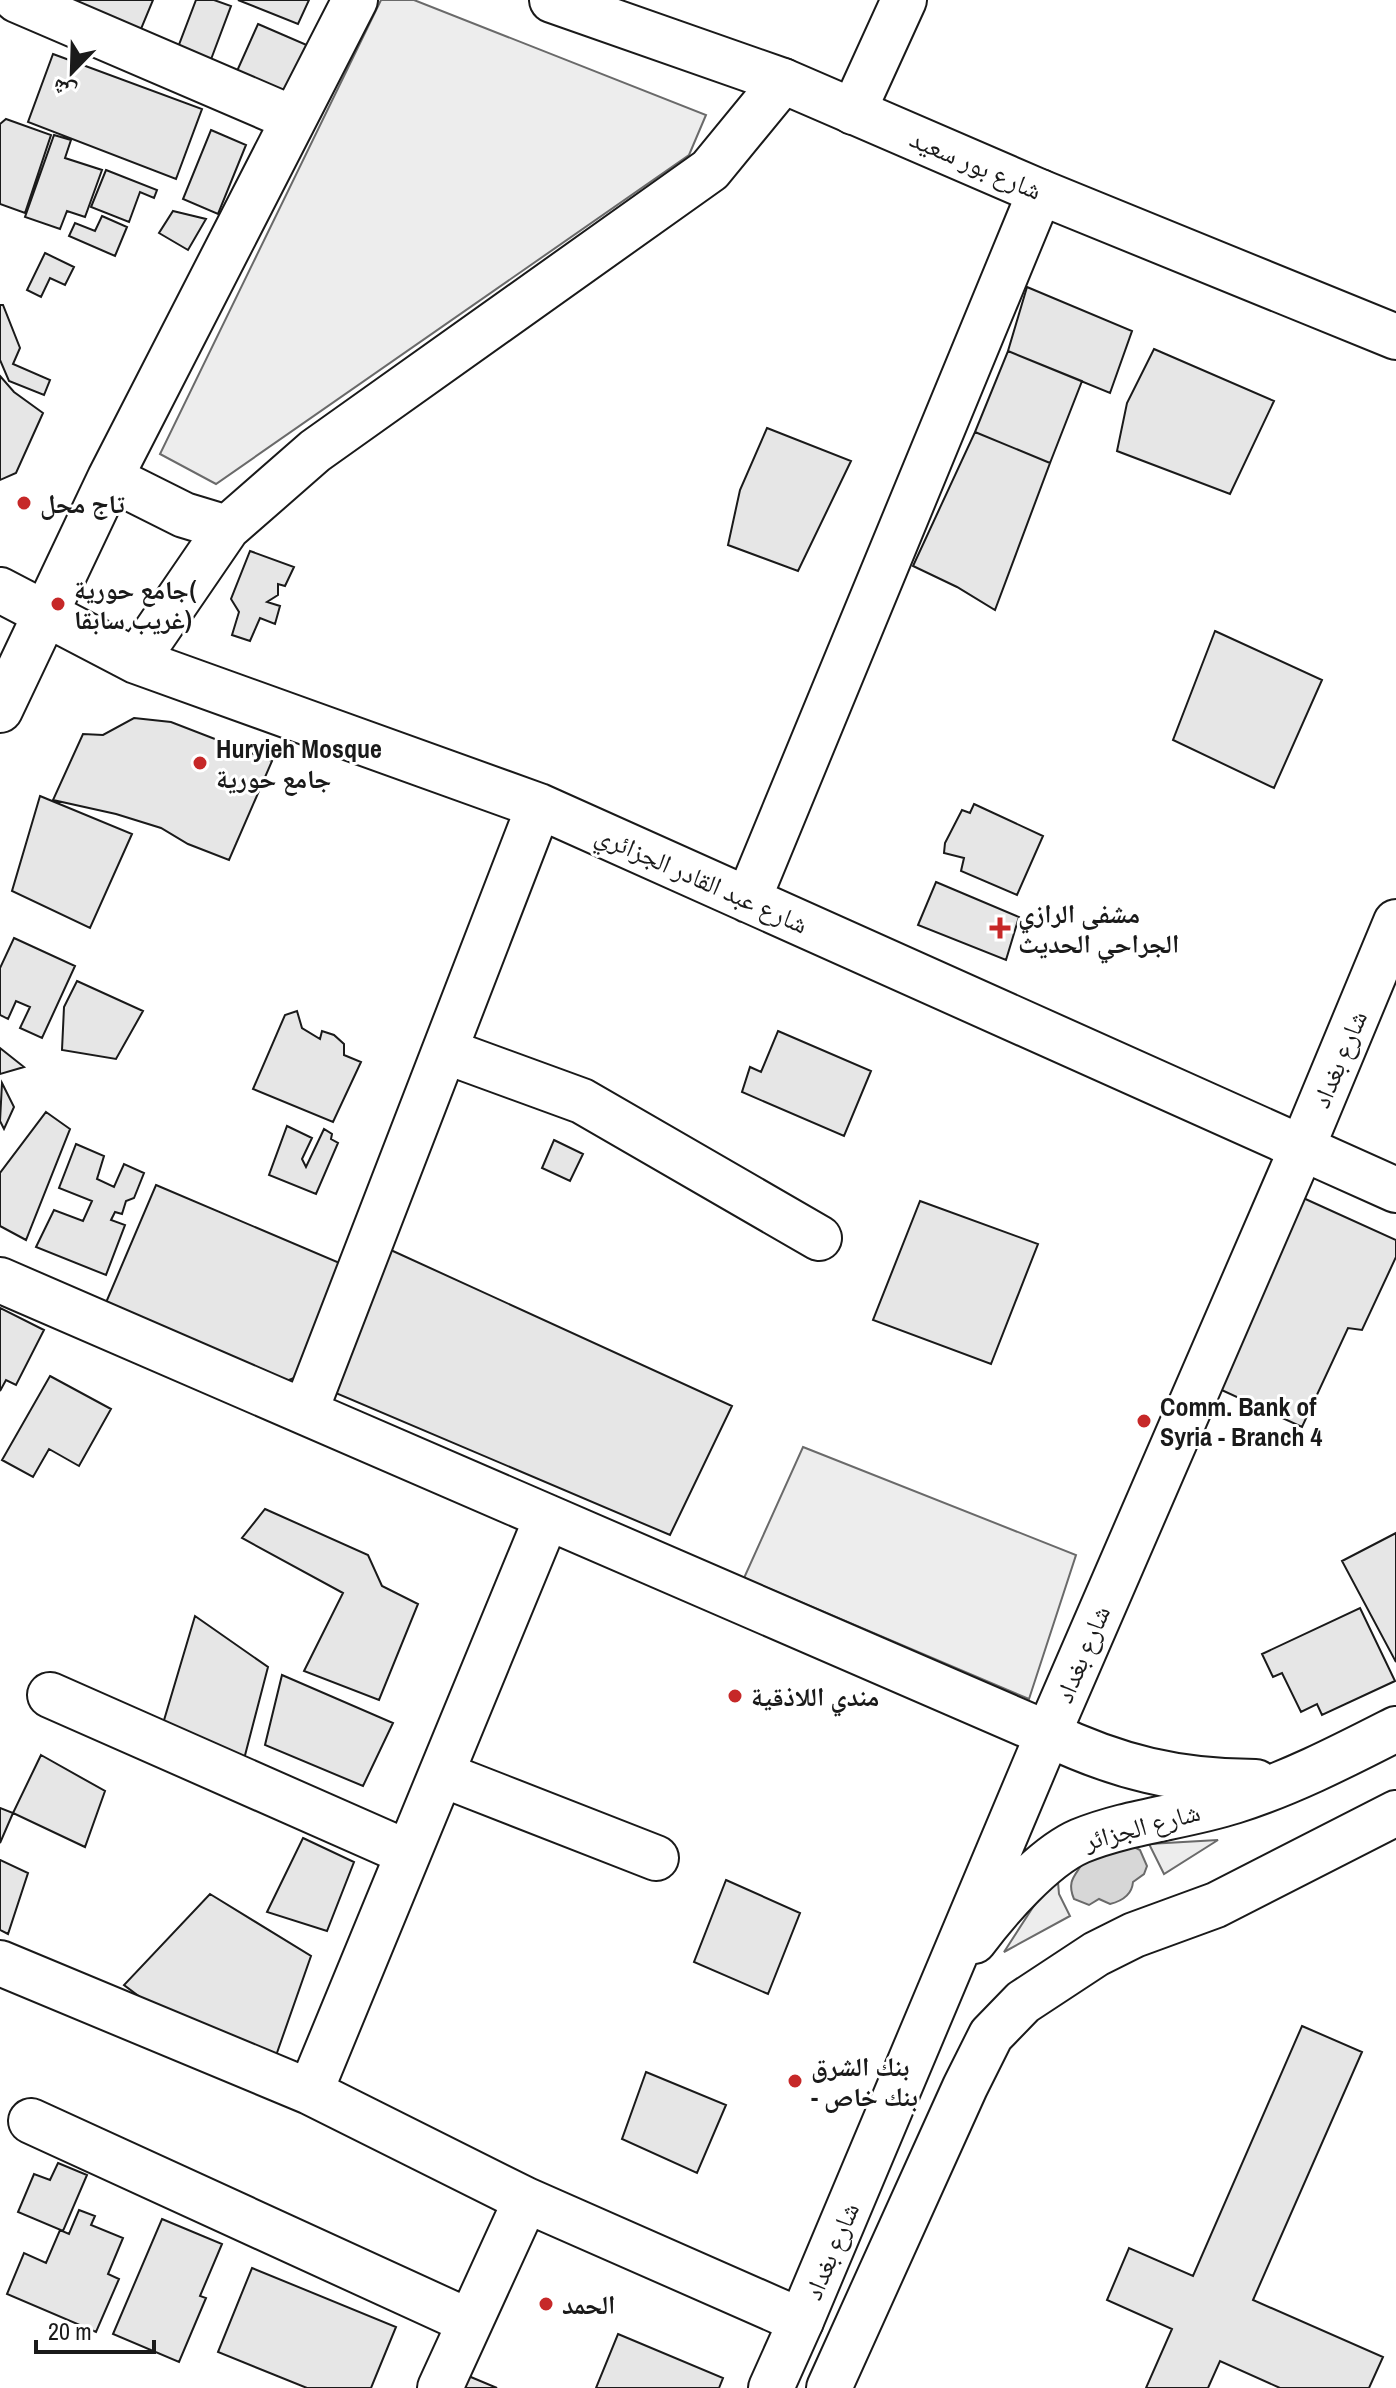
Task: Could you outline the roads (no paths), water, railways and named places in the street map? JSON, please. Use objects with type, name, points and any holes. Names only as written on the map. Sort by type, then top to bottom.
[{"type":"street","points":[[17,0],[294,119]]},
{"type":"street","points":[[0,710],[110,478],[355,0]]},
{"type":"street","name":"شارع بور سعيد","points":[[552,0],[783,81],[1040,192],[1396,337]]},
{"type":"street","points":[[853,112],[904,0]]},
{"type":"street","points":[[136,661],[227,528],[315,451],[710,170],[783,81]]},
{"type":"street","points":[[748,900],[1040,192]]},
{"type":"street","points":[[110,478],[184,515],[227,528]]},
{"type":"street","name":"شارع عبد القادر الجزائري","points":[[0,590],[136,661],[539,806],[1396,1190]]},
{"type":"street","points":[[305,1412],[539,806]]},
{"type":"street","name":"شارع بغداد","points":[[771,2388],[1396,922]]},
{"type":"street","points":[[445,1051],[582,1101],[819,1238]]},
{"type":"street","points":[[0,1280],[1087,1753],[1127,1767],[1212,1782],[1298,1778]]},
{"type":"street","points":[[310,2092],[547,1517]]},
{"type":"street","points":[[50,1695],[408,1853]]},
{"type":"street","name":"شارع الجزائر","points":[[939,1993],[989,1921],[1042,1867],[1077,1842],[1117,1829],[1235,1801],[1298,1778],[1396,1729]]},
{"type":"street","points":[[441,1774],[656,1858]]},
{"type":"street","name":"شارع بغداد","points":[[829,2388],[958,2101],[991,2035],[1023,2002],[1096,1954],[1148,1929],[1216,1905],[1396,1813]]},
{"type":"street","points":[[0,1963],[310,2092],[526,2200],[801,2321]]},
{"type":"street","points":[[31,2121],[470,2322]]},
{"type":"street","points":[[440,2388],[526,2200]]},
{"type":"place","name":"تاج محل","points":[[24,503]]},
{"type":"place","name":"جامع حورية( غريب سابقا)","points":[[58,604]]},
{"type":"place","name":"Huryieh Mosque جامع حورية","points":[[200,763]]},
{"type":"place","name":"مشفى الرازي الجراحي الحديث","points":[[1000,928]]},
{"type":"place","name":"Comm. Bank of Syria - Branch 4","points":[[1144,1421]]},
{"type":"place","name":"مندي اللاذقية","points":[[735,1696]]},
{"type":"place","name":"بنك الشرق - بنك خاص","points":[[795,2081]]},
{"type":"place","name":"الحمد","points":[[546,2304]]}]
